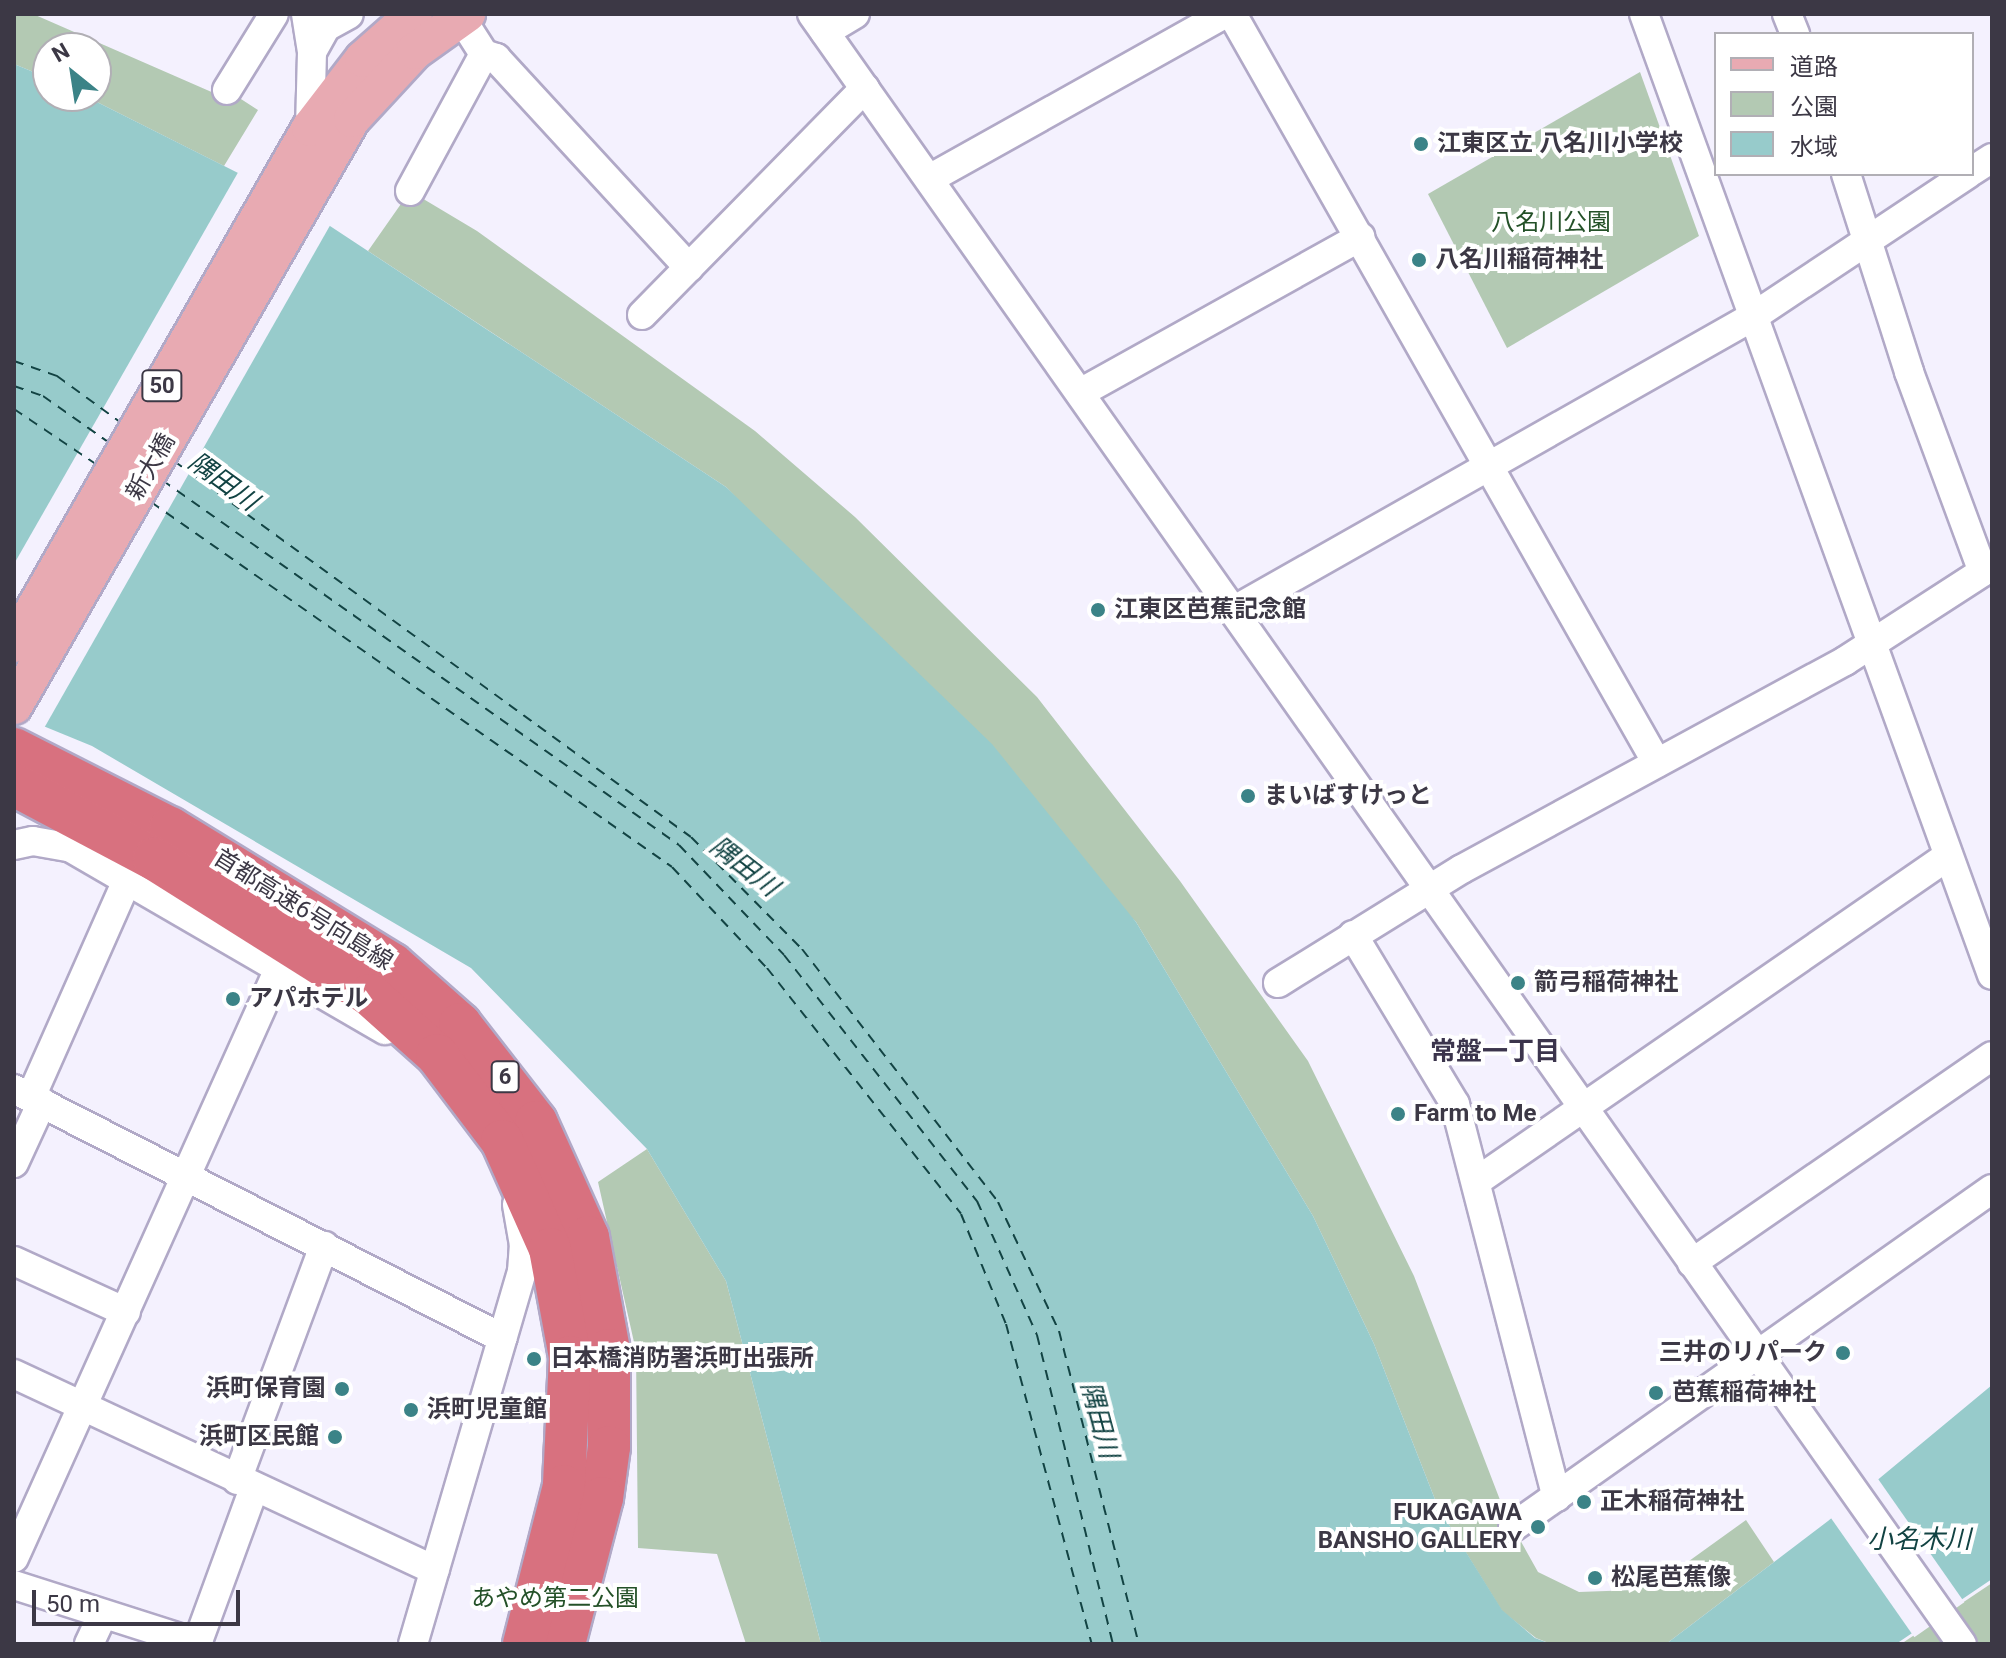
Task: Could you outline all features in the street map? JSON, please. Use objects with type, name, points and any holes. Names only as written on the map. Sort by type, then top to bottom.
[{"type":"highway","name":"首都高速6号向島線","points":[[14,749],[170,828],[354,938],[460,1024],[536,1122],[576,1201],[605,1312],[611,1396],[602,1498],[564,1644]]},
{"type":"highway","name":"首都高速6号向島線","points":[[14,785],[154,859],[334,970],[437,1055],[502,1141],[540,1218],[567,1320],[570,1404],[559,1515],[524,1644]]},
{"type":"highway","name":"6","points":[[592,1644],[618,1514],[611,1396]]},
{"type":"highway","points":[[499,1644],[562,1450],[570,1404]]},
{"type":"main road","name":"50","points":[[323,136],[363,59],[414,14]]},
{"type":"main road","name":"50","points":[[323,136],[392,73],[464,16]]},
{"type":"main road","name":"新大橋","points":[[14,644],[323,136]]},
{"type":"main road","name":"新大橋","points":[[14,706],[323,136]]},
{"type":"street","points":[[227,90],[274,14]]},
{"type":"street","points":[[306,14],[323,136]]},
{"type":"street","points":[[312,52],[326,27],[349,14]]},
{"type":"street","points":[[855,14],[818,23],[931,178],[1962,1644]]},
{"type":"street","points":[[931,178],[1224,14]]},
{"type":"street","points":[[1232,14],[1657,763]]},
{"type":"street","points":[[1644,14],[1992,975]]},
{"type":"street","points":[[464,16],[484,54],[496,58],[689,268]]},
{"type":"street","points":[[410,191],[484,54]]},
{"type":"street","points":[[642,315],[865,88]]},
{"type":"street","points":[[1974,170],[1992,158]]},
{"type":"street","points":[[1278,983],[1429,890],[1872,644],[1987,569],[1909,372],[1847,176]]},
{"type":"street","points":[[1233,611],[1754,316],[1965,176]]},
{"type":"street","points":[[1080,393],[1360,237]]},
{"type":"street","points":[[14,845],[33,841],[71,848],[128,878],[387,1031],[419,1060],[475,1129],[522,1216],[522,1272],[413,1644]]},
{"type":"street","points":[[1477,1181],[1948,856]]},
{"type":"street","points":[[14,1163],[29,1096],[128,878]]},
{"type":"street","points":[[1353,935],[1455,1104],[1557,1497]]},
{"type":"street","points":[[14,1558],[86,1407],[184,1174],[279,969]]},
{"type":"street","points":[[1692,1263],[1992,1056]]},
{"type":"street","points":[[29,1096],[502,1338]]},
{"type":"street","points":[[1513,1527],[1992,1189]]},
{"type":"street","points":[[14,1585],[198,1644],[246,1484],[324,1246]]},
{"type":"street","points":[[14,1261],[126,1312]]},
{"type":"street","points":[[14,1374],[435,1570]]},
{"type":"street","points":[[89,1644],[103,1614]]},
{"type":"green space","points":[[14,14],[33,14],[74,32],[32,32],[32,71],[14,64]]},
{"type":"green space","points":[[112,49],[223,97],[227,90],[258,110],[224,166],[112,110]]},
{"type":"green space","name":"八名川公園","points":[[1640,72],[1699,236],[1507,348],[1428,194]]},
{"type":"green space","points":[[410,191],[477,231],[755,431],[855,517],[1037,697],[1180,881],[1308,1061],[1414,1276],[1505,1513],[1538,1572],[1579,1592],[1634,1590],[1664,1579],[1746,1520],[1774,1562],[1666,1644],[1551,1644],[1536,1638],[1502,1611],[1438,1507],[1374,1344],[1313,1216],[1136,922],[726,487],[368,251]]},
{"type":"green space","points":[[647,1149],[726,1281],[821,1644],[746,1644],[717,1554],[638,1548],[636,1351],[598,1182]]},
{"type":"green space","points":[[1992,1583],[1992,1644],[1901,1644]]},
{"type":"water","name":"隅田川","points":[[14,64],[32,71],[32,112],[112,112],[112,110],[286,197],[726,487],[992,744],[1136,922],[1313,1216],[1374,1344],[1438,1507],[1502,1610],[1535,1638],[1551,1644],[821,1644],[726,1281],[647,1149],[471,968],[92,746],[14,714]]},
{"type":"water","name":"小名木川","points":[[1992,1385],[1992,1579],[1896,1644],[1666,1644],[1828,1521]]},
{"type":"pier","points":[[240,169],[332,222],[43,730],[14,718],[14,564]]},
{"type":"pier","points":[[1876,1476],[1964,1602],[1914,1637],[1826,1511]]},
{"type":"ferry route","points":[[14,361],[57,376],[120,422]]},
{"type":"ferry route","points":[[14,386],[43,396],[111,444]]},
{"type":"ferry route","points":[[14,409],[96,464]]},
{"type":"ferry route","points":[[174,461],[691,837],[802,949],[998,1202],[1059,1331],[1139,1644]]},
{"type":"ferry route","points":[[162,480],[679,845],[784,955],[977,1201],[1037,1335],[1113,1644]]},
{"type":"ferry route","points":[[151,502],[672,867],[767,968],[961,1214],[1006,1324],[1092,1644]]},
{"type":"place","name":"江東区立 八名川小学校","points":[[1421,144]]},
{"type":"place","name":"八名川稲荷神社","points":[[1419,260]]},
{"type":"place","name":"江東区芭蕉記念館","points":[[1098,610]]},
{"type":"place","name":"まいばすけっと","points":[[1248,796]]},
{"type":"place","name":"箭弓稲荷神社","points":[[1518,983]]},
{"type":"place","name":"アパホテル","points":[[233,999]]},
{"type":"place","name":"Farm to Me","points":[[1398,1114]]},
{"type":"place","name":"三井のリパーク","points":[[1843,1353]]},
{"type":"place","name":"日本橋消防署浜町出張所","points":[[534,1359]]},
{"type":"place","name":"浜町保育園","points":[[342,1389]]},
{"type":"place","name":"芭蕉稲荷神社","points":[[1656,1393]]},
{"type":"place","name":"浜町児童館","points":[[411,1410]]},
{"type":"place","name":"浜町区民館","points":[[335,1437]]},
{"type":"place","name":"正木稲荷神社","points":[[1584,1502]]},
{"type":"place","name":"FUKAGAWA BANSHO GALLERY","points":[[1538,1527]]},
{"type":"place","name":"松尾芭蕉像","points":[[1595,1578]]},
{"type":"district","name":"常盤一丁目","points":[[1495,1052]]},
{"type":"park label","name":"あやめ第二公園","points":[[555,1599]]}]
